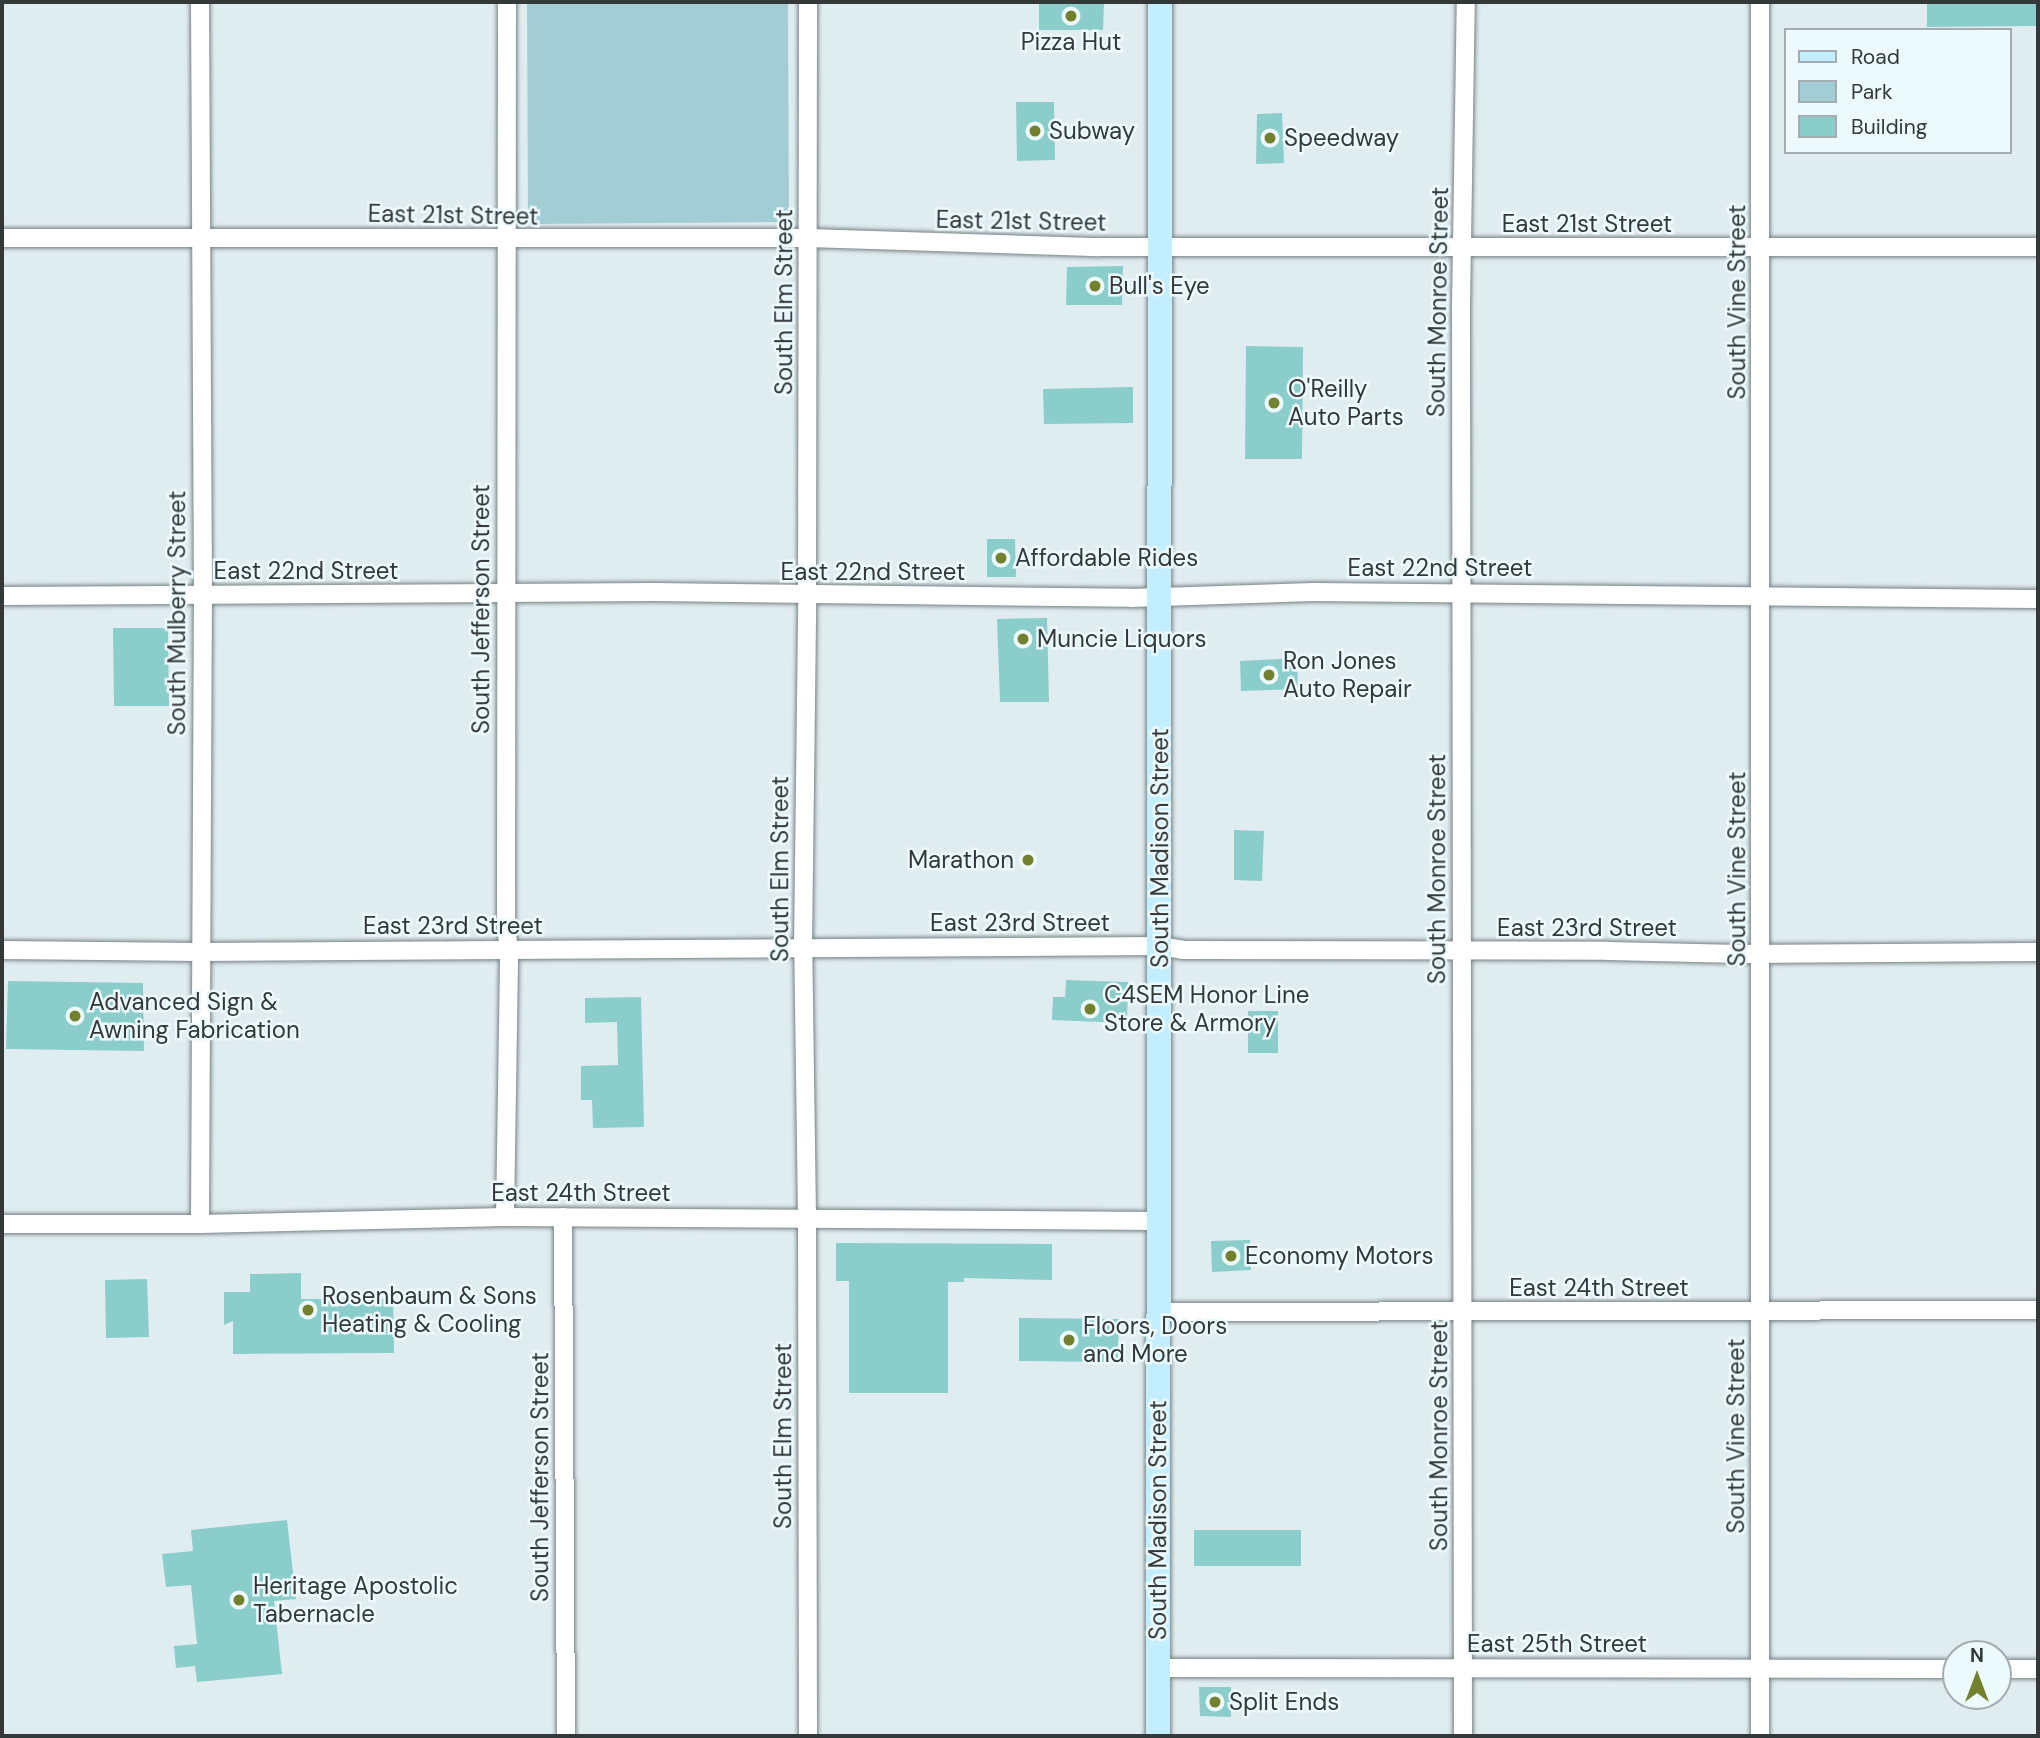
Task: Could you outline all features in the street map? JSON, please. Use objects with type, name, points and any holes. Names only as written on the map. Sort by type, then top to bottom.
[{"type":"main road","name":"South Madison Street","points":[[1158,1736],[1160,2]]},
{"type":"street","name":"South Mulberry Street","points":[[200,2],[203,595],[200,1224]]},
{"type":"street","name":"South Jefferson Street","points":[[505,1217],[509,951],[506,927],[507,2]]},
{"type":"street","name":"South Elm Street","points":[[808,2],[807,596],[803,947],[807,1217],[808,1736]]},
{"type":"street","name":"South Monroe Street","points":[[1463,1736],[1461,594],[1466,2]]},
{"type":"street","name":"South Vine Street","points":[[1760,2],[1760,1736]]},
{"type":"street","name":"East 21st Street","points":[[2,238],[808,238],[1159,247],[2038,247]]},
{"type":"street","name":"East 22nd Street","points":[[2,596],[506,593],[1161,596],[1313,592],[2038,599]]},
{"type":"street","name":"East 23rd Street","points":[[2,950],[509,951],[1159,946],[1183,950],[1761,954],[2038,952]]},
{"type":"street","name":"East 24th Street","points":[[2,1224],[200,1224],[505,1217],[1160,1221]]},
{"type":"street","name":"South Jefferson Street","points":[[563,1217],[566,1736]]},
{"type":"street","name":"East 24th Street","points":[[1160,1312],[2038,1310]]},
{"type":"street","name":"East 25th Street","points":[[1158,1668],[1942,1668]]},
{"type":"street","points":[[2012,1669],[2038,1669]]},
{"type":"green space","points":[[527,2],[788,2],[789,222],[528,224]]},
{"type":"building","name":"Pizza Hut","points":[[1039,2],[1104,2],[1103,30],[1039,30]]},
{"type":"building","points":[[1927,2],[2038,2],[2038,26],[1927,27]]},
{"type":"building","name":"Subway","points":[[1016,102],[1054,102],[1055,160],[1017,161]]},
{"type":"building","name":"Speedway","points":[[1282,113],[1284,163],[1256,164],[1257,114]]},
{"type":"building","name":"Bull's Eye","points":[[1123,266],[1122,305],[1066,305],[1067,267]]},
{"type":"building","name":"O'Reilly Auto Parts","points":[[1246,346],[1303,347],[1302,459],[1245,459]]},
{"type":"building","points":[[1133,387],[1133,423],[1044,424],[1043,389]]},
{"type":"building","name":"Affordable Rides","points":[[987,539],[1015,539],[1016,577],[987,577]]},
{"type":"building","points":[[1047,618],[1049,702],[1000,702],[997,619]]},
{"type":"building","points":[[113,628],[168,628],[169,706],[114,706]]},
{"type":"building","name":"Ron Jones Auto Repair","points":[[1297,658],[1298,689],[1241,691],[1240,661]]},
{"type":"building","points":[[1234,830],[1264,831],[1262,881],[1234,880]]},
{"type":"building","name":"C4SEM Honor Line Store & Armory","points":[[1066,980],[1128,982],[1127,1023],[1052,1020],[1053,997],[1065,997]]},
{"type":"building","name":"Advanced Sign & Awning Fabrication","points":[[8,981],[143,983],[144,1051],[6,1049]]},
{"type":"building","points":[[641,997],[644,1127],[593,1128],[592,1100],[581,1100],[581,1066],[618,1065],[617,1022],[585,1023],[585,998]]},
{"type":"building","points":[[1248,1011],[1278,1011],[1278,1053],[1248,1053]]},
{"type":"building","name":"Economy Motors","points":[[1250,1240],[1251,1270],[1212,1272],[1211,1241]]},
{"type":"building","points":[[836,1243],[1052,1244],[1052,1280],[964,1278],[964,1282],[948,1282],[948,1393],[849,1393],[849,1281],[836,1281]]},
{"type":"building","name":"Rosenbaum & Sons Heating & Cooling","points":[[301,1273],[301,1299],[393,1299],[394,1353],[233,1354],[233,1321],[224,1325],[224,1292],[250,1292],[250,1274]]},
{"type":"building","points":[[147,1279],[149,1337],[106,1338],[105,1280]]},
{"type":"building","name":"Floors, Doors and More","points":[[1019,1318],[1119,1319],[1118,1362],[1019,1361]]},
{"type":"building","name":"Heritage Apostolic Tabernacle","points":[[287,1520],[296,1599],[274,1601],[282,1674],[197,1682],[195,1666],[176,1668],[174,1646],[197,1644],[191,1585],[166,1587],[162,1554],[193,1551],[191,1530]]},
{"type":"building","points":[[1194,1530],[1301,1530],[1301,1566],[1194,1566]]},
{"type":"building","name":"Split Ends","points":[[1199,1687],[1231,1687],[1231,1717],[1200,1716]]},
{"type":"place","name":"Pizza Hut","points":[[1071,16]]},
{"type":"place","name":"Subway","points":[[1035,131]]},
{"type":"place","name":"Speedway","points":[[1270,138]]},
{"type":"place","name":"Bull's Eye","points":[[1095,286]]},
{"type":"place","name":"O'Reilly Auto Parts","points":[[1274,403]]},
{"type":"place","name":"Affordable Rides","points":[[1001,558]]},
{"type":"place","name":"Muncie Liquors","points":[[1023,639]]},
{"type":"place","name":"Ron Jones Auto Repair","points":[[1269,675]]},
{"type":"place","name":"Marathon","points":[[1028,860]]},
{"type":"place","name":"C4SEM Honor Line Store & Armory","points":[[1090,1009]]},
{"type":"place","name":"Advanced Sign & Awning Fabrication","points":[[75,1016]]},
{"type":"place","name":"Economy Motors","points":[[1231,1256]]},
{"type":"place","name":"Rosenbaum & Sons Heating & Cooling","points":[[308,1310]]},
{"type":"place","name":"Floors, Doors and More","points":[[1069,1340]]},
{"type":"place","name":"Heritage Apostolic Tabernacle","points":[[239,1600]]},
{"type":"place","name":"Split Ends","points":[[1215,1702]]}]
